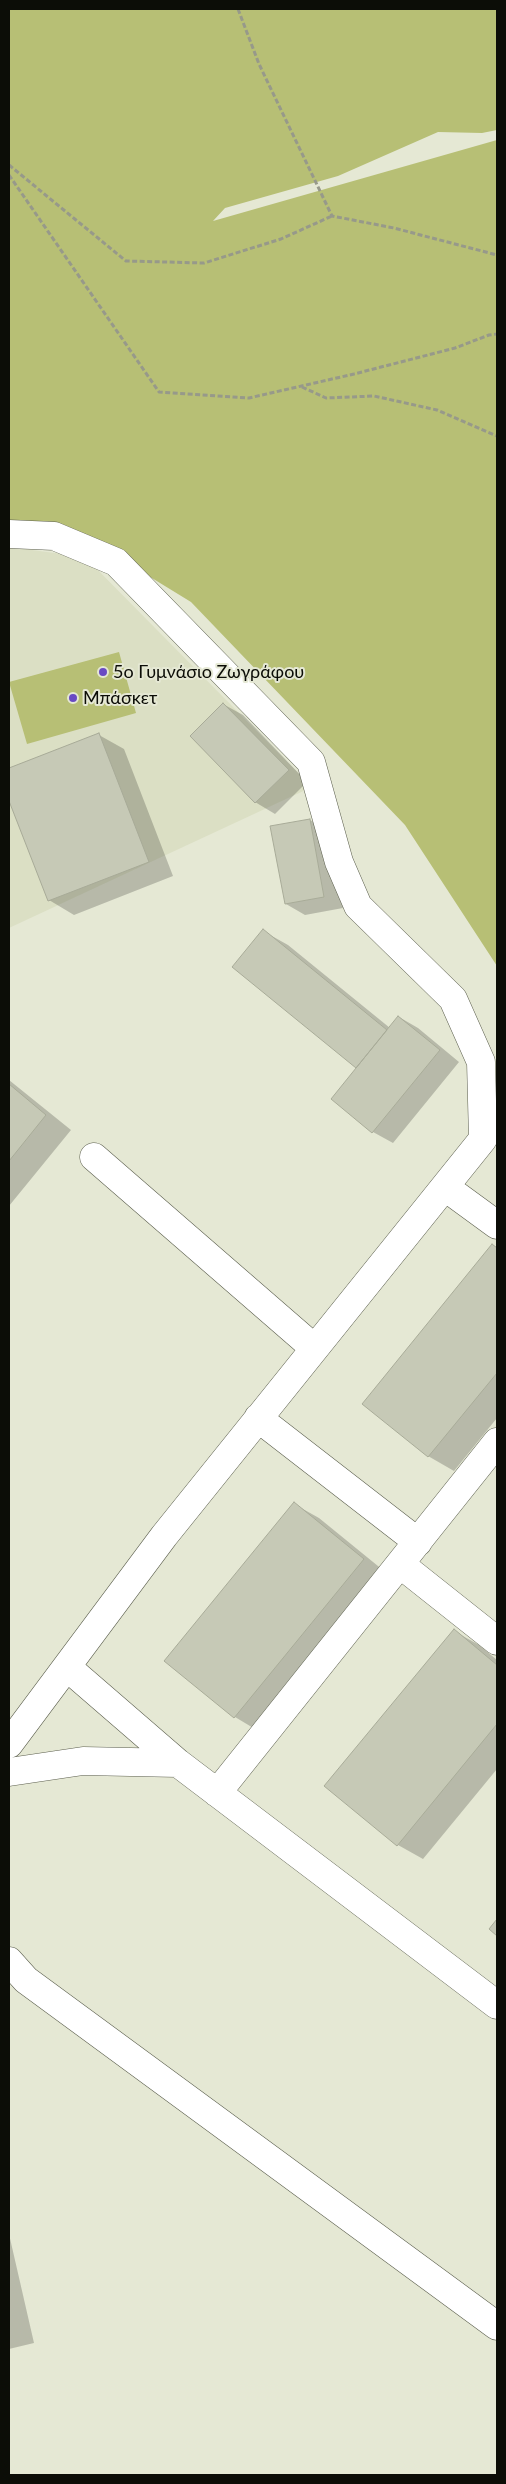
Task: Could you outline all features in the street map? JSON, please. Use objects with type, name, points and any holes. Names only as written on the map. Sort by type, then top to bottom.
[{"type":"street","points":[[9,534],[54,536],[116,562],[311,762],[339,862],[358,906],[453,999],[481,1062],[483,1139],[164,1536],[9,1744]]},
{"type":"street","points":[[94,1157],[314,1348]]},
{"type":"street","points":[[445,1186],[497,1225]]},
{"type":"street","points":[[258,1418],[418,1542]]},
{"type":"street","points":[[217,1793],[497,1442]]},
{"type":"street","points":[[400,1564],[497,1641]]},
{"type":"street","points":[[66,1667],[178,1763],[497,2005]]},
{"type":"street","points":[[9,1772],[83,1761],[178,1763]]},
{"type":"street","points":[[9,1961],[26,1980],[497,2326]]},
{"type":"path","points":[[238,9],[259,64],[332,216]]},
{"type":"path","points":[[9,165],[126,261],[204,263],[281,240],[332,216],[394,228],[497,255]]},
{"type":"path","points":[[9,175],[159,392],[249,398],[455,348],[489,335],[497,334]]},
{"type":"path","points":[[301,386],[326,398],[374,396],[437,410],[497,436]]},
{"type":"shaded area","name":"5ο Γυμνάσιο Ζωγράφου","points":[[9,547],[85,557],[312,787],[9,928]]},
{"type":"green space","points":[[9,9],[497,9],[497,130],[482,133],[438,132],[338,176],[225,208],[213,221],[497,140],[497,966],[405,825],[191,602],[67,526],[9,520]]},
{"type":"green space","name":"Μπάσκετ","points":[[119,652],[136,713],[27,744],[9,682]]},
{"type":"building","points":[[223,703],[289,770],[255,803],[190,736]]},
{"type":"building","name":"5ο Γυμνάσιο Ζωγράφου","points":[[99,733],[149,862],[48,901],[9,801],[9,768]]},
{"type":"building","points":[[310,819],[324,897],[285,904],[270,826]]},
{"type":"building","points":[[263,929],[387,1030],[356,1068],[232,967]]},
{"type":"building","points":[[398,1016],[440,1050],[372,1133],[331,1099]]},
{"type":"building","points":[[9,1084],[46,1115],[9,1161]]},
{"type":"building","points":[[492,1244],[497,1248],[497,1373],[428,1457],[362,1404]]},
{"type":"building","points":[[294,1502],[364,1559],[234,1718],[164,1661]]},
{"type":"building","points":[[454,1629],[497,1665],[497,1724],[397,1846],[324,1786]]},
{"type":"building","points":[[497,1919],[497,1936],[489,1929]]},
{"type":"place","name":"5ο Γυμνάσιο Ζωγράφου","points":[[103,672]]},
{"type":"place","name":"Μπάσκετ","points":[[73,698]]}]
